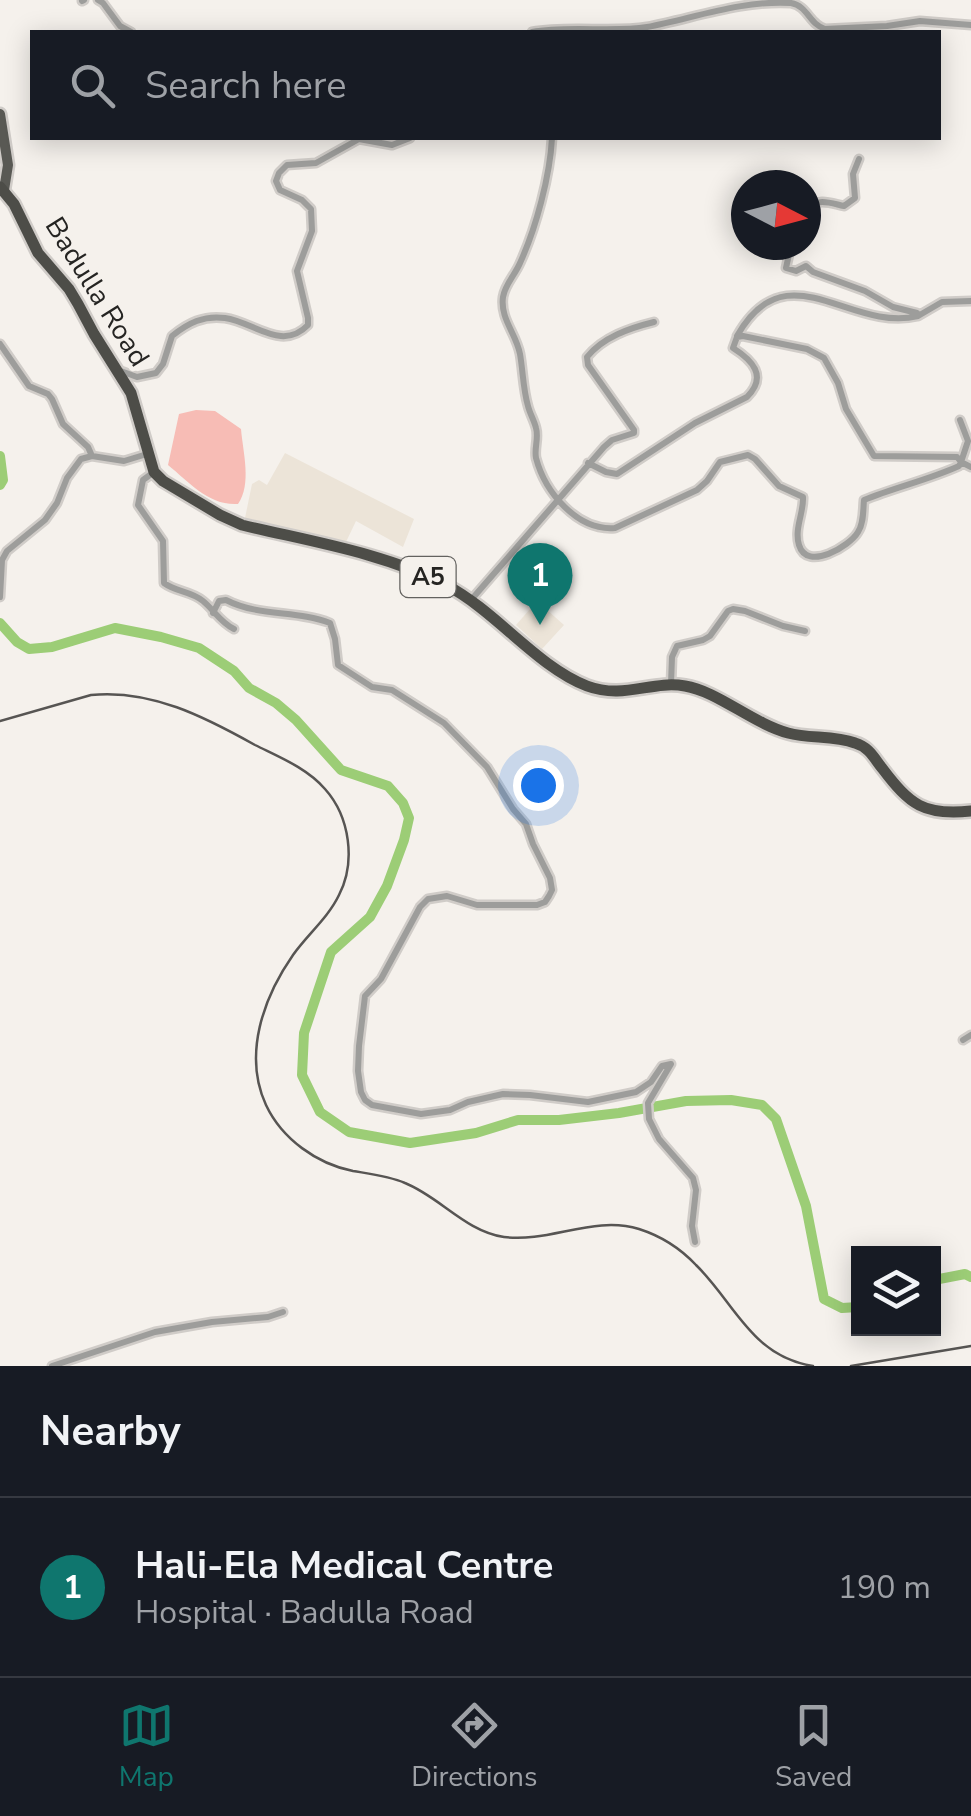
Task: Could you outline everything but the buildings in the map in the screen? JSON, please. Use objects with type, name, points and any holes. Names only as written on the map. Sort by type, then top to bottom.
[{"type":"highway","name":"Badulla Road","points":[[2,189],[14,204],[38,253],[69,289],[131,393],[154,472]]},
{"type":"highway","name":"A5","points":[[154,472],[242,524],[383,560],[444,584],[565,675],[588,686],[607,692],[629,692],[670,685],[710,694],[760,724],[790,734],[857,743],[871,752],[912,802],[944,814],[971,811]]},
{"type":"main road","points":[[0,114],[8,165],[2,189]]},
{"type":"street","points":[[98,0],[127,30]]},
{"type":"street","points":[[552,30],[644,27],[715,8],[763,1],[803,7],[816,26],[825,29],[920,20],[971,25]]},
{"type":"street","points":[[117,370],[138,377],[156,373],[172,336],[196,320],[224,318],[270,336],[304,330],[308,318],[297,271],[312,231],[312,209],[280,190],[276,181],[286,165],[322,161],[356,140]]},
{"type":"street","points":[[364,140],[392,145],[405,140]]},
{"type":"street","points":[[552,140],[540,204],[503,302],[507,324],[520,350],[525,394],[537,429],[535,454],[557,500],[580,521],[614,528],[698,490],[720,462],[748,455],[779,486],[803,497],[798,544],[803,552],[817,557],[850,541],[862,524],[864,500],[959,466],[968,441],[960,420]]},
{"type":"street","points":[[821,204],[844,206],[855,198],[853,174],[859,159]]},
{"type":"street","points":[[788,260],[786,268],[796,272],[806,266],[918,316]]},
{"type":"street","points":[[588,464],[617,474],[695,423],[747,397],[753,390],[756,370],[753,361],[733,348],[736,337],[748,316],[786,294],[822,298],[875,316],[900,318],[918,316],[942,302],[971,301]]},
{"type":"street","points":[[470,600],[604,446],[634,433],[588,365],[588,356],[613,336],[654,322]]},
{"type":"street","points":[[736,337],[807,349],[824,358],[838,382],[846,409],[874,456],[957,458],[971,467]]},
{"type":"street","points":[[0,344],[30,386],[52,399],[63,424],[88,447],[92,456]]},
{"type":"street","points":[[0,598],[6,552],[45,520],[81,459],[92,456],[124,461],[147,454]]},
{"type":"street","points":[[154,472],[143,480],[138,505],[163,540],[164,584],[200,598],[234,630]]},
{"type":"street","points":[[213,613],[219,601],[226,600],[237,606],[280,615],[312,616],[330,623],[338,665],[372,686],[392,690],[444,723],[488,767],[526,824],[550,878],[552,890],[545,902],[537,905],[477,905],[447,896],[428,899],[420,907],[381,978],[365,996],[358,1046],[358,1071],[365,1100],[372,1105],[421,1114],[503,1094],[588,1102],[636,1092],[651,1082],[662,1066],[671,1064],[648,1103],[650,1119],[659,1140],[693,1178],[695,1242]]},
{"type":"street","points":[[670,685],[677,646],[710,636],[733,609],[805,632]]},
{"type":"street","points":[[52,1366],[155,1332],[283,1312]]},
{"type":"shaded area","points":[[215,411],[241,429],[246,478],[238,504],[209,497],[168,465],[179,414]]},
{"type":"shaded area","points":[[285,453],[414,519],[403,547],[356,521],[346,542],[245,518],[252,484],[259,480],[267,485]]},
{"type":"shaded area","points":[[537,601],[564,625],[542,649],[516,625]]},
{"type":"waterway","points":[[0,456],[0,485]]},
{"type":"waterway","points":[[0,623],[29,649],[52,647],[115,628],[199,648],[296,720],[341,770],[388,786],[403,803],[409,818],[387,886],[370,917],[331,952],[304,1033],[302,1075],[320,1112],[349,1132],[410,1143],[476,1133],[518,1120],[559,1120],[686,1101],[731,1100],[762,1105],[776,1119],[806,1206],[824,1299],[842,1308],[851,1307]]},
{"type":"waterway","points":[[941,1279],[965,1274],[971,1277]]},
{"type":"railway","points":[[0,721],[91,695],[135,696],[197,715],[310,775],[325,789],[340,813],[348,840],[348,868],[334,903],[282,972],[260,1027],[256,1067],[259,1086],[281,1129],[326,1163],[405,1183],[490,1234],[521,1238],[605,1225],[655,1235],[696,1265],[759,1340],[792,1360],[813,1366]]},
{"type":"railway","points":[[851,1366],[971,1346]]},
{"type":"place","name":"Hali-Ela Medical Centre","points":[[540,625]]}]
